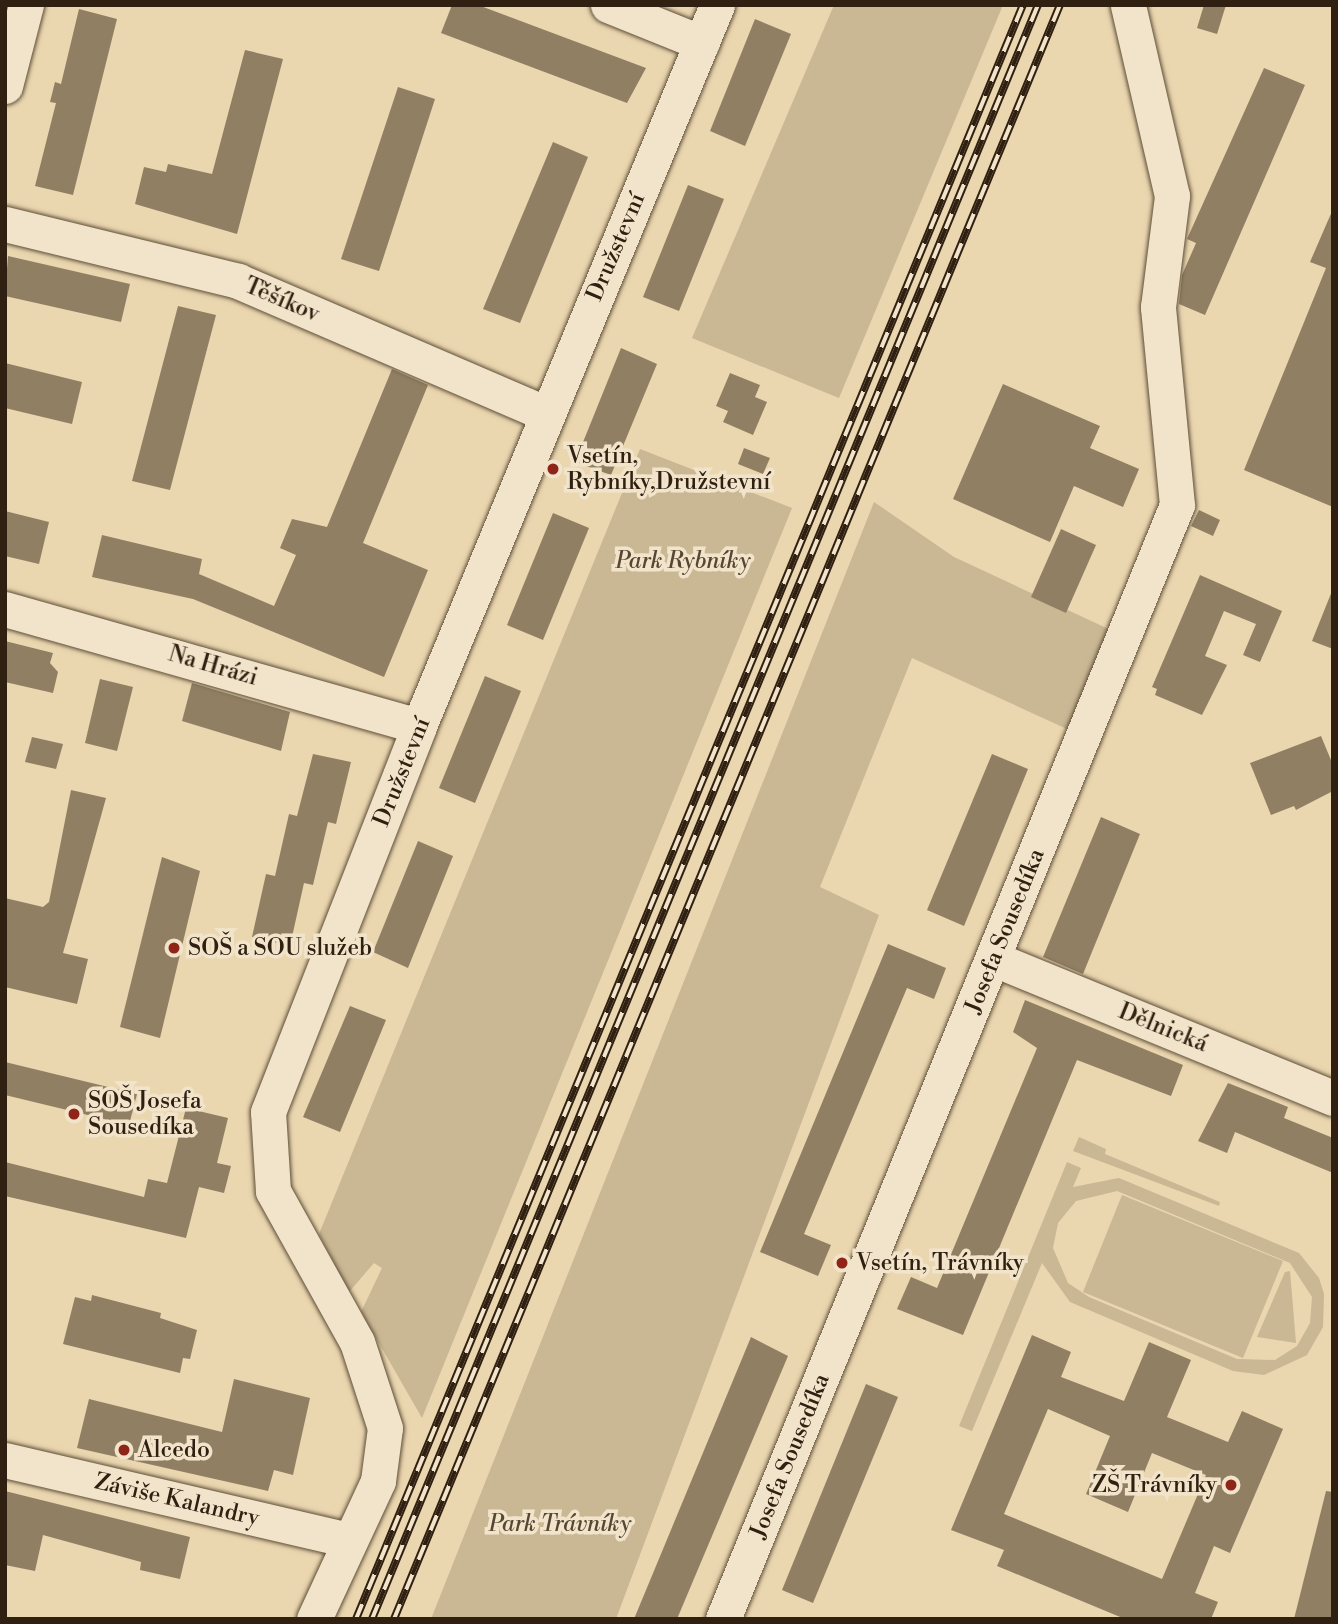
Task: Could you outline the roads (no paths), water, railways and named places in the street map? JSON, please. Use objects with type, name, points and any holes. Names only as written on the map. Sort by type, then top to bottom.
[{"type":"street","points":[[5,86],[26,5]]},
{"type":"street","points":[[608,5],[702,43]]},
{"type":"street","name":"Družstevní","points":[[314,1619],[348,1540],[378,1481],[385,1428],[358,1342],[272,1191],[268,1112],[419,726],[717,5]]},
{"type":"street","name":"Josefa Sousedíka","points":[[723,1619],[1177,505],[1158,307],[1172,197],[1164,144],[1128,5]]},
{"type":"street","name":"Těšíkov","points":[[5,224],[238,281],[547,414]]},
{"type":"street","name":"Na Hrázi","points":[[5,609],[419,726]]},
{"type":"street","name":"Dělnická","points":[[994,958],[1333,1098]]},
{"type":"street","name":"Záviše Kalandry","points":[[5,1460],[348,1540]]},
{"type":"railway","points":[[356,1619],[1023,5]]},
{"type":"railway","points":[[372,1619],[1038,5]]},
{"type":"railway","points":[[394,1619],[1060,5]]},
{"type":"place","name":"Vsetín, Rybníky,Družstevní","points":[[553,469]]},
{"type":"place","name":"SOŠ a SOU služeb","points":[[174,948]]},
{"type":"place","name":"SOŠ Josefa Sousedíka","points":[[74,1114]]},
{"type":"place","name":"Vsetín, Trávníky","points":[[842,1263]]},
{"type":"place","name":"Alcedo","points":[[124,1450]]},
{"type":"place","name":"ZŠ Trávníky","points":[[1231,1485]]},
{"type":"park label","name":"Park Rybníky","points":[[683,561]]},
{"type":"park label","name":"Park Trávníky","points":[[560,1524]]}]
